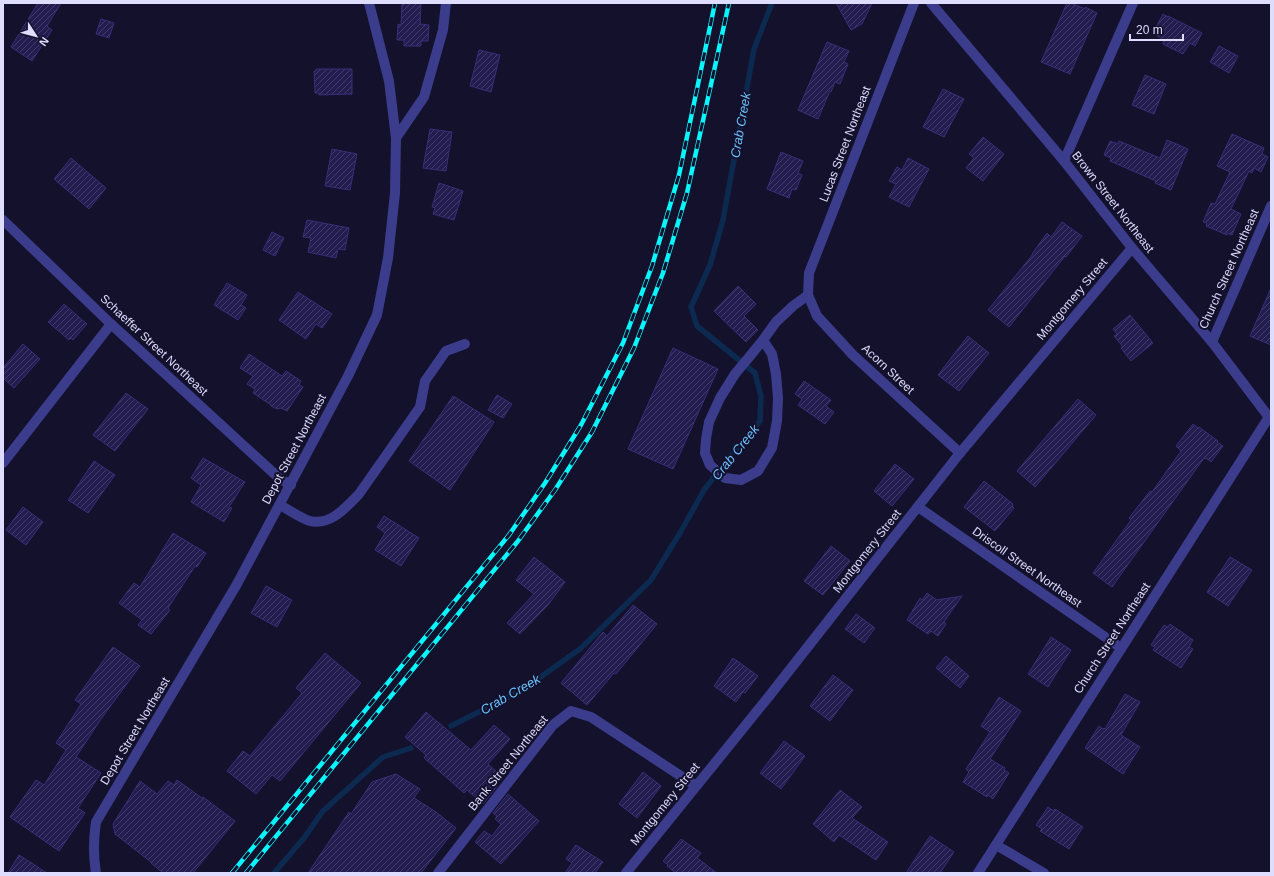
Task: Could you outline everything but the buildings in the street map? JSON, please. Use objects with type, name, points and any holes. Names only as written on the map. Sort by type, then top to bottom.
[{"type":"street","name":"Depot Street Northeast","points":[[96,873],[93,839],[96,822],[237,584],[348,376],[377,314],[391,236],[395,193],[396,138],[389,81],[369,3]]},
{"type":"street","points":[[396,138],[424,97],[443,30],[446,3]]},
{"type":"street","name":"Lucas Street Northeast","points":[[808,295],[809,273],[914,3]]},
{"type":"street","name":"Brown Street Northeast","points":[[931,3],[1064,161],[1132,248],[1212,342],[1270,419]]},
{"type":"street","points":[[1064,161],[1133,3]]},
{"type":"street","name":"Church Street Northeast","points":[[1212,342],[1271,206]]},
{"type":"street","name":"Schaeffer Street Northeast","points":[[3,220],[111,324],[280,479],[291,485]]},
{"type":"street","name":"Montgomery Street","points":[[626,873],[770,695],[960,453],[1132,248]]},
{"type":"street","points":[[763,340],[772,354],[776,374],[778,398],[777,421],[772,448],[758,471],[741,480],[725,478],[710,465],[705,453],[709,422],[720,398],[735,374],[776,322],[793,306],[808,295]]},
{"type":"street","name":"Acorn Street","points":[[808,295],[817,316],[854,355],[960,453]]},
{"type":"street","points":[[3,463],[111,324]]},
{"type":"street","points":[[280,505],[309,521],[322,521],[335,516],[347,506],[359,494],[420,406],[425,381],[446,351],[466,344]]},
{"type":"street","name":"Church Street Northeast","points":[[978,873],[1121,648],[1270,419]]},
{"type":"street","name":"Driscoll Street Northeast","points":[[918,507],[1121,648]]},
{"type":"street","name":"Bank Street Northeast","points":[[438,873],[553,725],[571,711],[591,716],[696,786]]},
{"type":"street","points":[[996,845],[1044,873]]},
{"type":"waterway","name":"Crab Creek","points":[[451,726],[522,690],[580,649],[651,580],[704,490],[760,421],[761,396],[755,373],[697,326],[691,307],[710,265],[723,220],[754,49],[772,3]]},
{"type":"waterway","name":"Crab Creek","points":[[274,873],[304,838],[323,811],[383,757],[411,748]]},
{"type":"railway","points":[[232,873],[509,535],[545,483],[581,425],[623,343],[652,266],[679,175],[715,3]]},
{"type":"railway","points":[[246,873],[518,541],[555,490],[592,432],[634,348],[663,273],[687,193],[729,3]]}]
